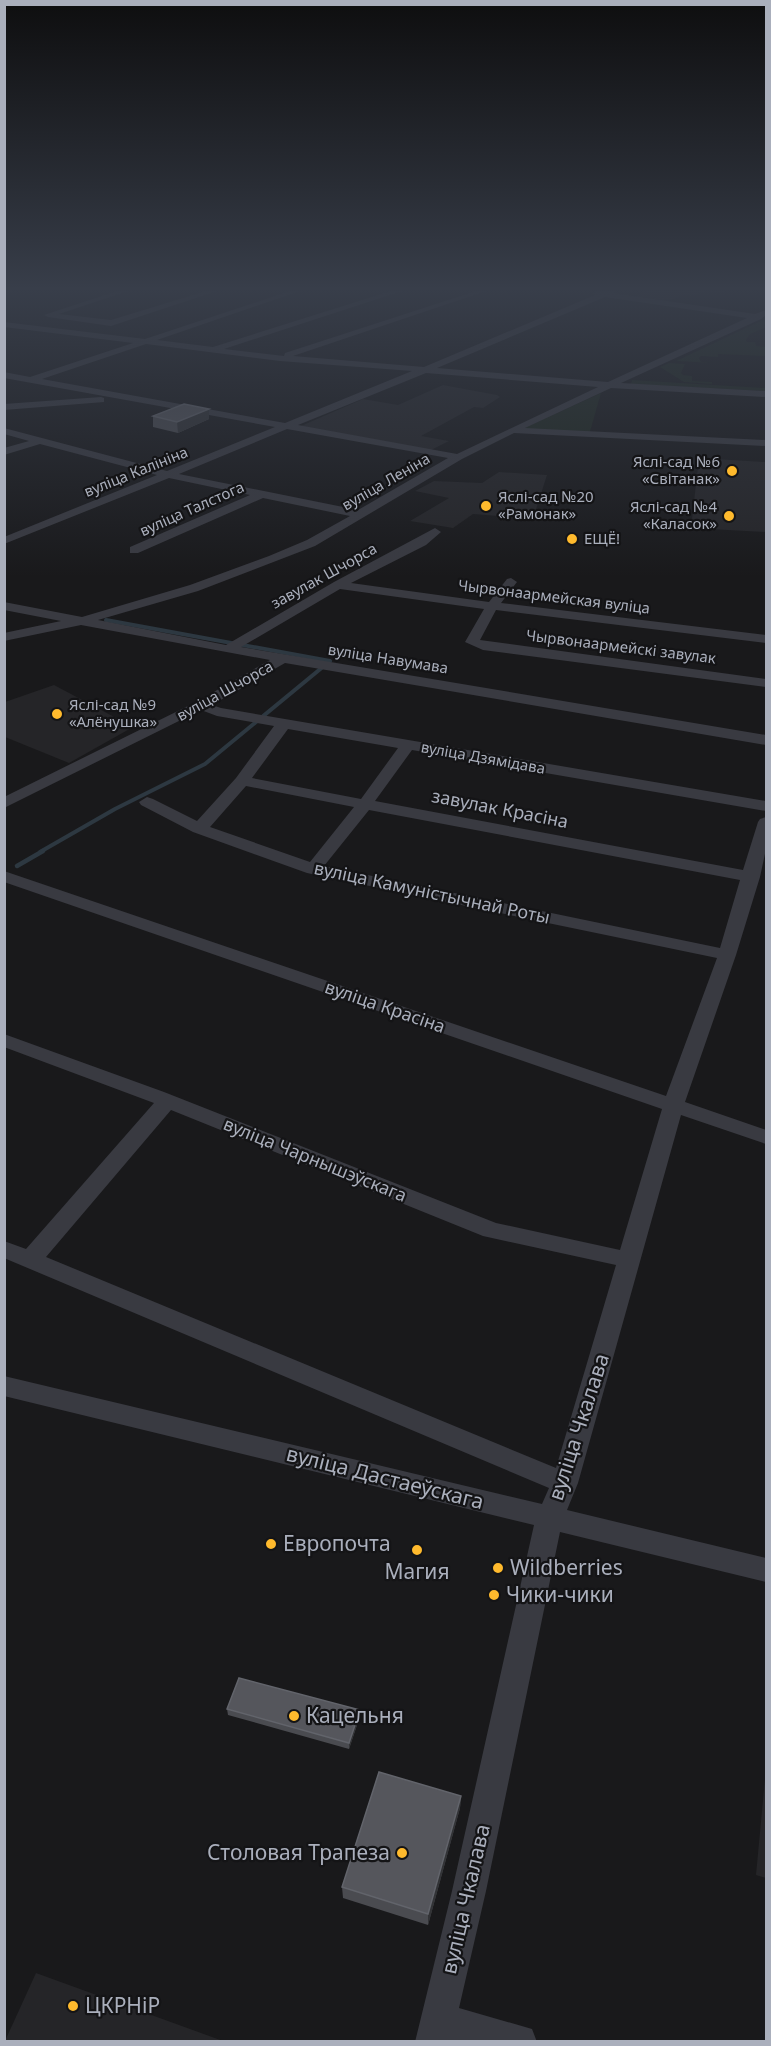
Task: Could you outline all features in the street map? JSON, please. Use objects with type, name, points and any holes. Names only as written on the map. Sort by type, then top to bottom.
[{"type":"street","points":[[64,386],[458,458]]},
{"type":"street","name":"вуліца Калініна","points":[[4,541],[384,386]]},
{"type":"street","name":"вуліца Леніна","points":[[4,636],[84,620],[194,588],[273,559],[311,543],[458,458],[512,430],[610,386]]},
{"type":"street","points":[[638,386],[766,394]]},
{"type":"street","points":[[4,406],[118,397]]},
{"type":"street","points":[[512,430],[766,443]]},
{"type":"street","points":[[4,432],[171,474],[359,514]]},
{"type":"street","points":[[4,453],[41,440]]},
{"type":"street","points":[[281,497],[300,488]]},
{"type":"street","name":"вуліца Талстога","points":[[134,550],[262,495]]},
{"type":"street","name":"завулак Шчорса","points":[[228,649],[338,585],[422,542],[435,532]]},
{"type":"street","points":[[492,606],[511,582]]},
{"type":"street","name":"Чырвонаармейская вуліца","points":[[338,585],[766,639]]},
{"type":"street","name":"вуліца Навумава","points":[[4,606],[228,649],[766,740]]},
{"type":"street","name":"Чырвонаармейскі завулак","points":[[492,606],[472,642],[483,646],[766,683]]},
{"type":"street","name":"вуліца Шчорса","points":[[4,803],[201,705],[284,658]]},
{"type":"street","name":"вуліца Дзямідава","points":[[201,705],[217,712],[766,806]]},
{"type":"street","points":[[198,829],[242,781],[284,723]]},
{"type":"street","points":[[313,869],[366,803],[408,745]]},
{"type":"street","name":"завулак Красіна","points":[[242,781],[751,877]]},
{"type":"street","name":"вуліца Камуністычнай Роты","points":[[147,802],[198,829],[313,869],[727,955]]},
{"type":"street","name":"вуліца Чкалава","points":[[436,2031],[549,1519],[565,1483],[673,1106],[727,955],[766,822]]},
{"type":"street","name":"вуліца Красіна","points":[[4,876],[766,1137]]},
{"type":"street","name":"вуліца Чарнышэўскага","points":[[4,1040],[167,1101],[491,1230],[630,1260]]},
{"type":"street","points":[[31,1259],[167,1101]]},
{"type":"street","points":[[4,1249],[565,1483]]},
{"type":"street","name":"вуліца Дастаеўскага","points":[[4,1386],[766,1570]]},
{"type":"street","points":[[436,2031],[519,2042]]},
{"type":"shaded area","points":[[440,386],[451,386],[500,397],[483,408],[474,407],[421,436],[449,441],[431,450],[301,426],[363,399],[398,405]]},
{"type":"shaded area","points":[[679,386],[741,386],[766,388],[766,391]]},
{"type":"shaded area","points":[[601,393],[589,435],[520,430]]},
{"type":"shaded area","points":[[699,458],[766,462],[766,532],[691,528]]},
{"type":"shaded area","name":"Яслі-сад №20 «Рамонак»","points":[[499,472],[547,475],[533,519],[473,514],[453,528],[410,521],[449,498],[415,491],[434,481],[482,483]]},
{"type":"shaded area","name":"Яслі-сад №9 «Алёнушка»","points":[[54,685],[133,727],[69,763],[5,737],[5,702]]},
{"type":"shaded area","points":[[766,1768],[766,1878],[756,1875]]},
{"type":"shaded area","name":"ЦКРНіР","points":[[36,1973],[223,2041],[5,2041]]},
{"type":"building","points":[[184,404],[209,409],[177,422],[153,416]]},
{"type":"building","name":"Кацельня","points":[[239,1678],[360,1710],[349,1743],[227,1709]]},
{"type":"building","name":"Столовая Трапеза","points":[[379,1772],[461,1796],[428,1914],[342,1887]]},
{"type":"waterway","points":[[40,852],[115,809],[205,764],[330,661],[106,620]]},
{"type":"waterway","points":[[17,866],[43,851]]},
{"type":"place","name":"Яслі-сад №6 «Світанак»","points":[[732,471]]},
{"type":"place","name":"Яслі-сад №20 «Рамонак»","points":[[486,506]]},
{"type":"place","name":"Яслі-сад №4 «Каласок»","points":[[729,516]]},
{"type":"place","name":"ЕЩЁ!","points":[[572,539]]},
{"type":"place","name":"Яслі-сад №9 «Алёнушка»","points":[[57,714]]},
{"type":"place","name":"Европочта","points":[[271,1544]]},
{"type":"place","name":"Магия","points":[[417,1550]]},
{"type":"place","name":"Wildberries","points":[[498,1568]]},
{"type":"place","name":"Чики-чики","points":[[494,1595]]},
{"type":"place","name":"Кацельня","points":[[294,1716]]},
{"type":"place","name":"Столовая Трапеза","points":[[402,1853]]},
{"type":"place","name":"ЦКРНіР","points":[[73,2006]]}]
